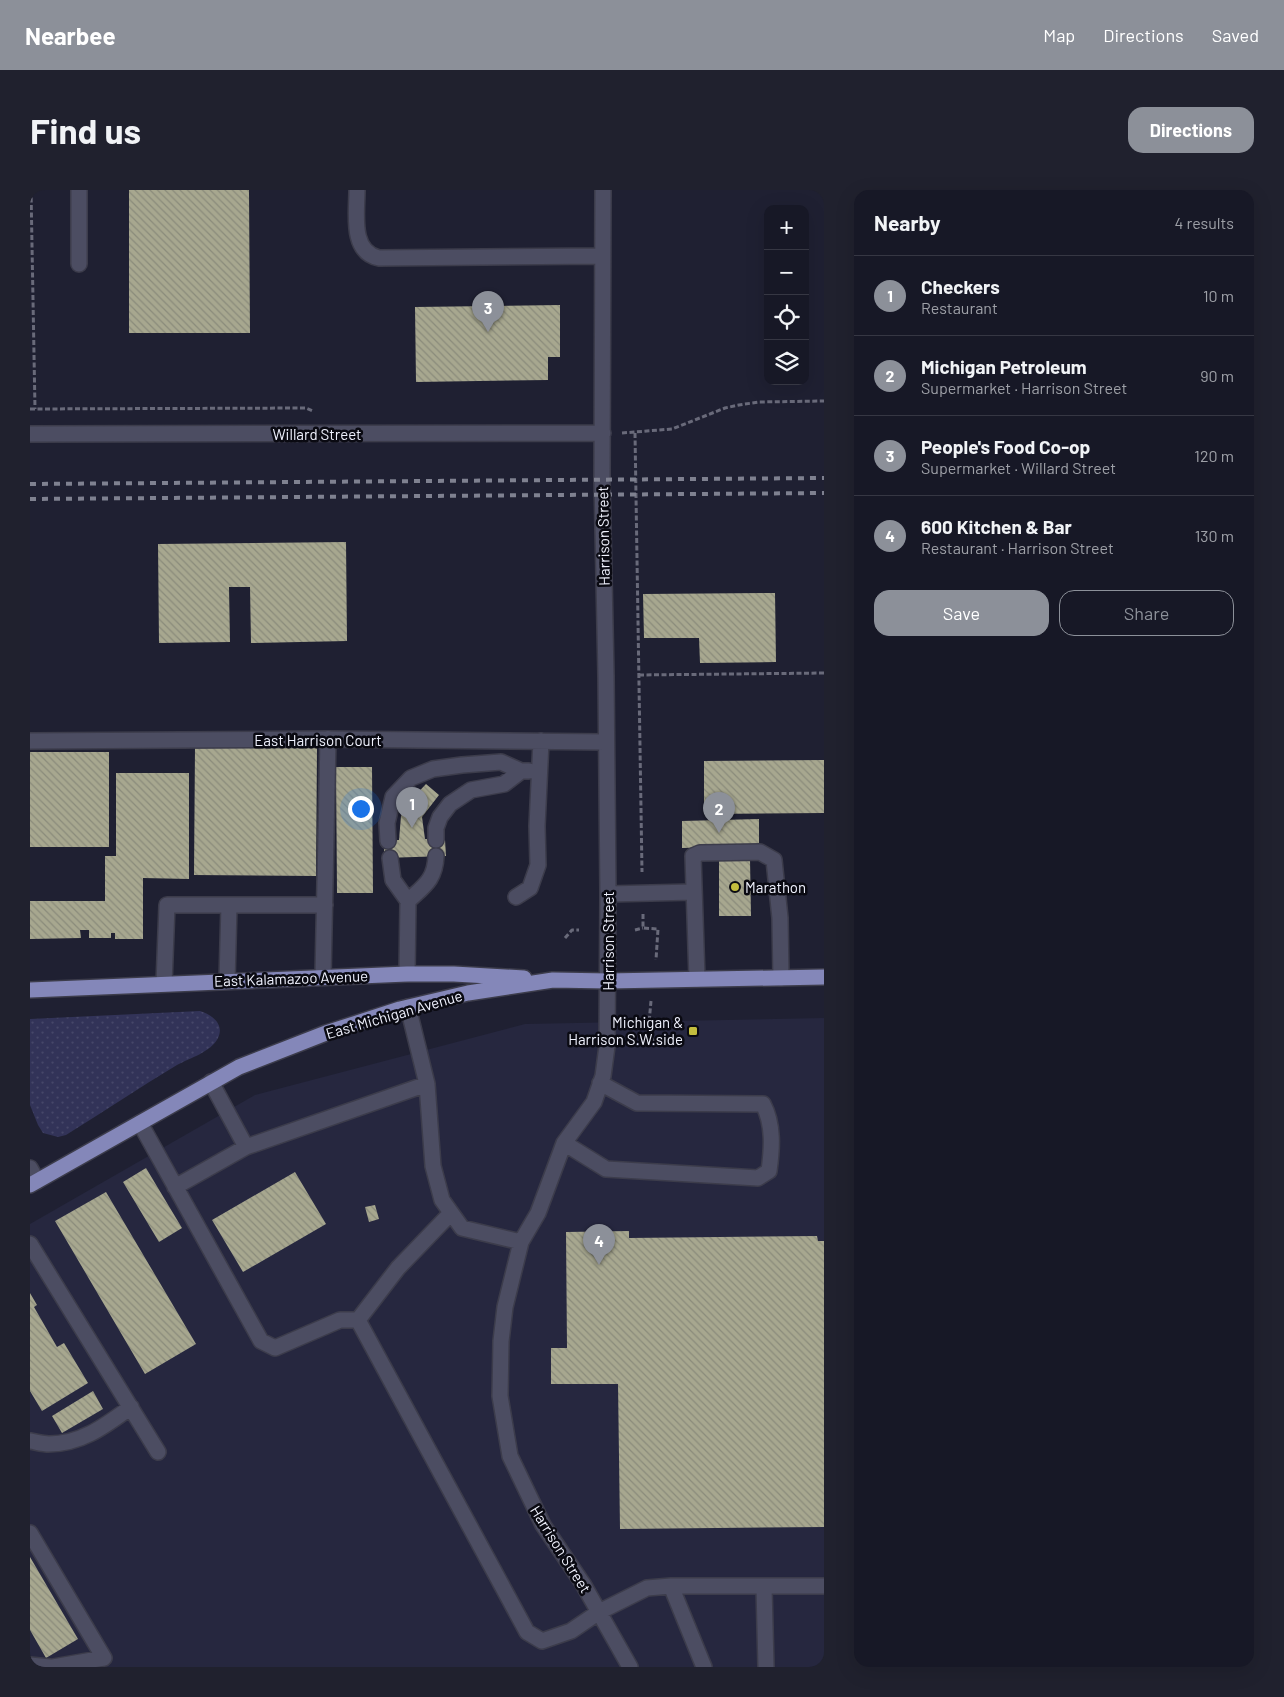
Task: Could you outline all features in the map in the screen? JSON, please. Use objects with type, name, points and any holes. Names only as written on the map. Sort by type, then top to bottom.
[{"type":"main road","name":"East Kalamazoo Avenue","points":[[30,990],[407,974],[469,974],[553,980]]},
{"type":"main road","name":"East Michigan Avenue","points":[[32,1178],[140,1123],[239,1067],[317,1036],[408,1008],[468,993],[553,980],[608,981],[824,977]]},
{"type":"street","points":[[79,190],[79,264]]},
{"type":"street","points":[[357,190],[357,235],[366,253],[371,256],[380,258],[602,256]]},
{"type":"street","name":"Harrison Street","points":[[603,190],[602,487],[608,894],[607,1046],[600,1083],[594,1102],[564,1144],[538,1213],[522,1242],[505,1307],[500,1396],[510,1456],[542,1525],[582,1584],[630,1667]]},
{"type":"street","name":"Willard Street","points":[[30,434],[603,433]]},
{"type":"street","points":[[323,977],[328,739]]},
{"type":"street","name":"East Harrison Court","points":[[30,741],[328,739],[606,742]]},
{"type":"street","points":[[516,897],[530,888],[538,865],[537,826],[541,741]]},
{"type":"street","points":[[388,840],[387,823],[394,797],[411,778],[433,769],[500,762],[520,771],[540,771]]},
{"type":"street","points":[[436,840],[436,828],[440,817],[450,804],[471,790],[504,784],[520,771]]},
{"type":"street","points":[[697,979],[693,856],[700,853],[760,852],[774,860],[780,918],[781,978]]},
{"type":"street","points":[[408,901],[432,878],[436,866],[436,856]]},
{"type":"street","points":[[390,858],[393,880],[408,901],[407,974]]},
{"type":"street","points":[[608,894],[694,892]]},
{"type":"street","points":[[164,984],[167,905],[324,905]]},
{"type":"street","points":[[226,981],[229,905]]},
{"type":"street","points":[[408,1008],[427,1084],[433,1166],[442,1200],[462,1228],[522,1242]]},
{"type":"street","points":[[211,1082],[246,1147]]},
{"type":"street","points":[[564,1144],[606,1169],[758,1178],[769,1171],[772,1148],[769,1115],[763,1104],[638,1103],[600,1083]]},
{"type":"street","points":[[176,1187],[246,1147],[427,1084]]},
{"type":"street","points":[[140,1123],[261,1341],[274,1348],[340,1320],[358,1320]]},
{"type":"street","points":[[358,1320],[398,1268],[451,1212]]},
{"type":"street","points":[[30,1246],[158,1452]]},
{"type":"street","points":[[358,1320],[527,1632],[542,1641],[571,1631],[599,1612],[647,1588],[671,1586],[824,1586]]},
{"type":"street","points":[[30,1441],[49,1444],[78,1440],[103,1427],[131,1407]]},
{"type":"street","points":[[30,1533],[104,1658],[51,1667],[30,1664]]},
{"type":"street","points":[[671,1586],[704,1667]]},
{"type":"street","points":[[764,1587],[766,1667]]},
{"type":"path","points":[[31,190],[35,409]]},
{"type":"path","points":[[603,433],[635,433],[672,429],[725,408],[759,402],[824,401]]},
{"type":"path","points":[[30,409],[306,408],[323,416],[336,434]]},
{"type":"path","points":[[635,433],[644,928]]},
{"type":"path","points":[[639,675],[824,673]]},
{"type":"path","points":[[635,930],[658,928],[659,936]]},
{"type":"path","points":[[566,938],[572,930],[579,930]]},
{"type":"path","points":[[648,1034],[656,1043]]},
{"type":"shaded area","points":[[200,1011],[216,1020],[220,1028],[218,1038],[210,1047],[163,1073],[66,1135],[58,1137],[43,1133],[30,1105],[30,1019]]},
{"type":"shaded area","points":[[824,1018],[824,1667],[30,1667],[30,1224],[255,1095],[525,1024]]},
{"type":"building","points":[[129,190],[249,190],[250,333],[129,333]]},
{"type":"building","points":[[560,305],[560,357],[548,357],[548,380],[416,382],[415,307]]},
{"type":"building","points":[[346,542],[347,641],[251,643],[250,587],[229,587],[230,642],[159,643],[158,544]]},
{"type":"building","points":[[775,593],[776,662],[700,663],[699,638],[644,638],[643,594]]},
{"type":"building","points":[[195,747],[317,748],[316,876],[194,875]]},
{"type":"building","points":[[30,752],[109,752],[109,847],[30,847]]},
{"type":"building","points":[[824,760],[824,813],[704,814],[704,761]]},
{"type":"building","points":[[336,767],[372,767],[373,893],[337,893]]},
{"type":"building","points":[[116,773],[189,773],[189,879],[143,878],[143,939],[115,939],[115,933],[111,933],[111,938],[89,938],[89,930],[80,930],[81,938],[30,939],[30,901],[105,901],[105,856],[116,856]]},
{"type":"building","points":[[426,784],[439,795],[422,817],[425,839],[445,840],[446,856],[384,858],[384,841],[399,840],[401,816],[407,804]]},
{"type":"building","points":[[759,819],[759,846],[682,848],[682,821]]},
{"type":"building","points":[[719,859],[750,859],[751,916],[719,916]]},
{"type":"building","points":[[146,1168],[182,1228],[159,1242],[123,1182]]},
{"type":"building","points":[[295,1172],[326,1224],[243,1272],[212,1220]]},
{"type":"building","points":[[106,1192],[196,1344],[145,1374],[55,1221]]},
{"type":"building","points":[[375,1205],[379,1219],[369,1222],[365,1207]]},
{"type":"building","points":[[629,1231],[629,1238],[817,1236],[818,1241],[824,1241],[824,1527],[620,1529],[618,1384],[551,1384],[551,1348],[567,1348],[566,1232]]},
{"type":"building","points":[[30,1293],[37,1305],[34,1307],[57,1347],[64,1343],[88,1383],[42,1411],[30,1391]]},
{"type":"building","points":[[93,1391],[103,1409],[62,1433],[52,1416]]},
{"type":"building","points":[[30,1557],[78,1639],[46,1658],[30,1630]]},
{"type":"railway","points":[[30,484],[824,478]]},
{"type":"railway","points":[[30,499],[824,493]]},
{"type":"place","name":"People's Food Co-op","points":[[488,332]]},
{"type":"place","name":"Checkers","points":[[412,828]]},
{"type":"place","name":"Michigan Petroleum","points":[[719,833]]},
{"type":"place","name":"Marathon","points":[[735,887]]},
{"type":"place","name":"Michigan & Harrison S.W.side","points":[[693,1031]]},
{"type":"place","name":"600 Kitchen & Bar","points":[[599,1265]]}]
